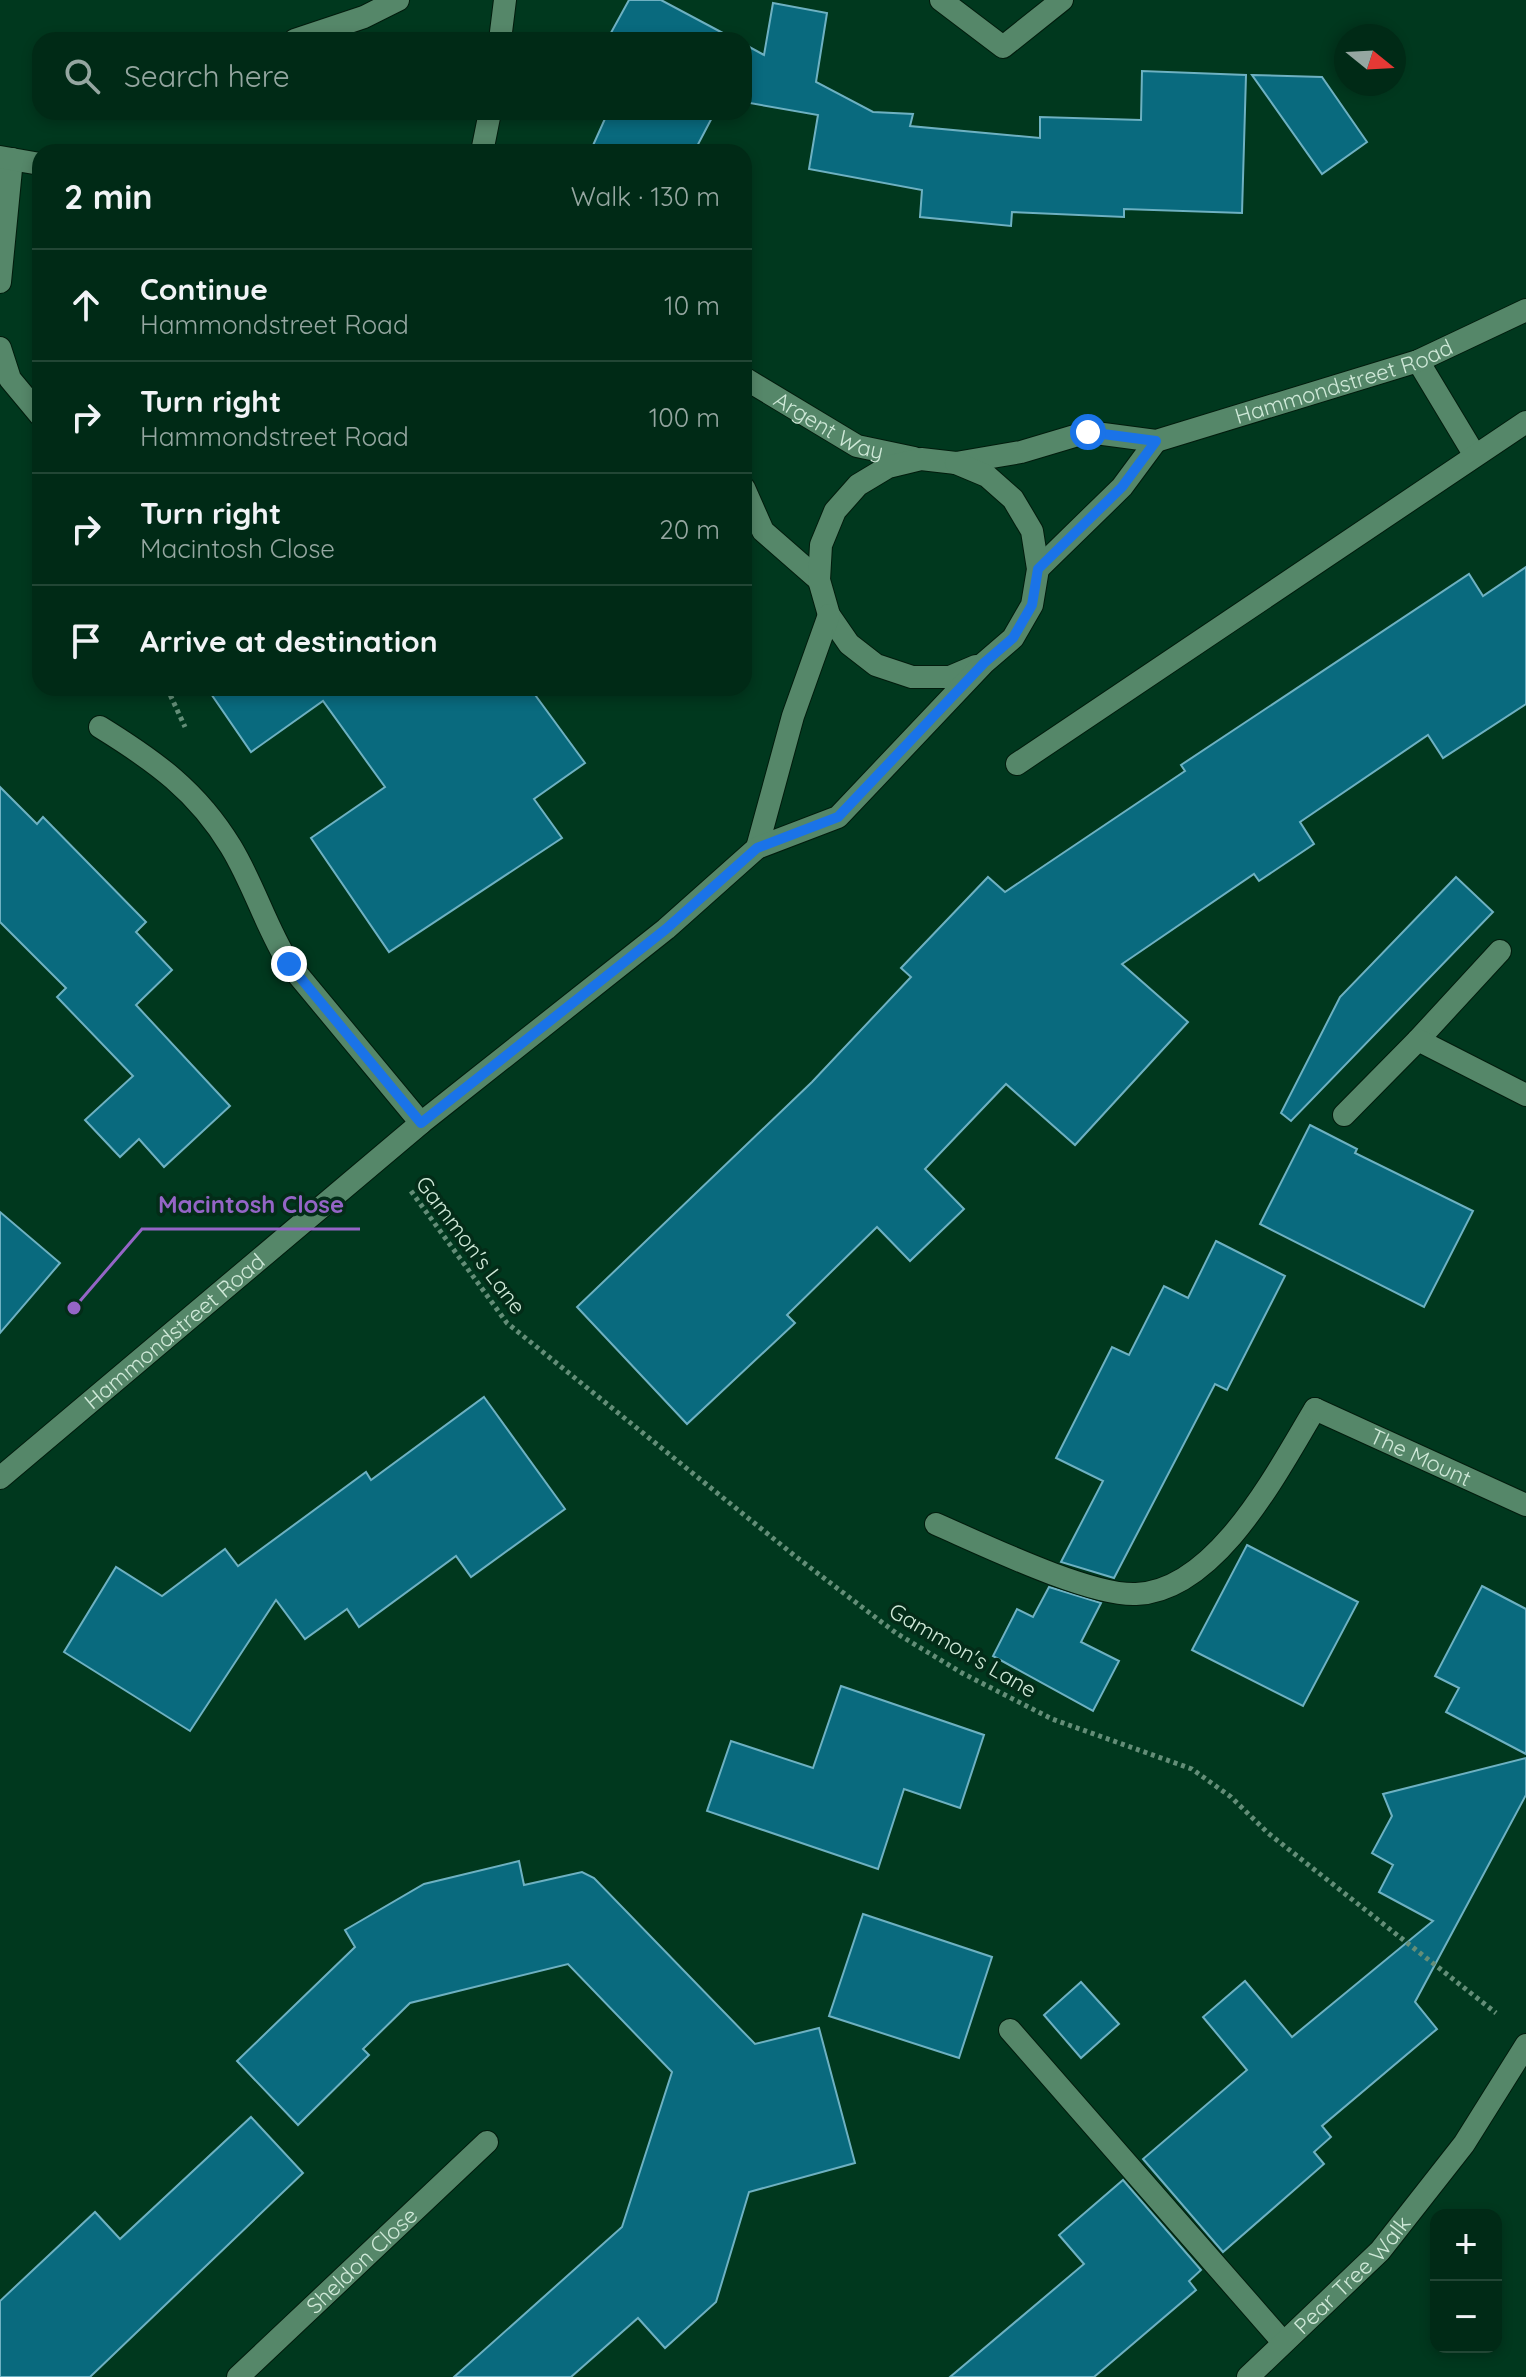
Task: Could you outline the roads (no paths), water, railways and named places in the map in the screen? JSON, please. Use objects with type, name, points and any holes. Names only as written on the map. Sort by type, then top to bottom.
[{"type":"street","points":[[319,32],[364,17],[398,0]]},
{"type":"street","points":[[501,32],[505,0]]},
{"type":"street","points":[[941,0],[1003,47],[1062,0]]},
{"type":"street","points":[[484,144],[488,120]]},
{"type":"street","points":[[0,282],[6,158],[32,163]]},
{"type":"street","name":"Hammondstreet Road","points":[[984,663],[950,677],[912,677],[876,665],[849,644],[829,615],[819,580],[821,545],[835,511],[868,479],[888,467],[921,459],[956,463],[1021,452],[1088,432],[1156,441],[1418,361],[1526,310]]},
{"type":"street","points":[[0,348],[10,379],[32,405]]},
{"type":"street","points":[[1418,361],[1474,454]]},
{"type":"street","name":"Argent Way","points":[[752,383],[857,446],[921,459]]},
{"type":"street","points":[[1017,764],[1474,454],[1526,422]]},
{"type":"street","points":[[1038,569],[1122,487],[1156,441]]},
{"type":"street","name":"Hammondstreet Road","points":[[0,1478],[421,1123],[666,929],[757,848],[838,817],[984,663],[1013,638],[1032,605],[1038,569],[1032,531],[1013,499],[987,476],[956,463]]},
{"type":"street","points":[[752,506],[763,531],[819,580]]},
{"type":"street","points":[[757,848],[793,716],[829,615]]},
{"type":"street","points":[[100,727],[157,762],[192,794],[231,847],[289,964],[421,1123]]},
{"type":"street","points":[[1344,1115],[1500,951]]},
{"type":"street","points":[[1418,1040],[1526,1095]]},
{"type":"street","name":"The Mount","points":[[936,1524],[1029,1563],[1113,1592],[1137,1594],[1170,1586],[1198,1571],[1261,1497],[1315,1409],[1526,1505]]},
{"type":"street","points":[[1010,2030],[1283,2342]]},
{"type":"street","name":"Pear Tree Walk","points":[[1248,2377],[1380,2251],[1464,2144],[1526,2045]]},
{"type":"street","name":"Sheldon Close","points":[[238,2377],[487,2142]]},
{"type":"place","name":"Macintosh Close","points":[[74,1308]]}]
